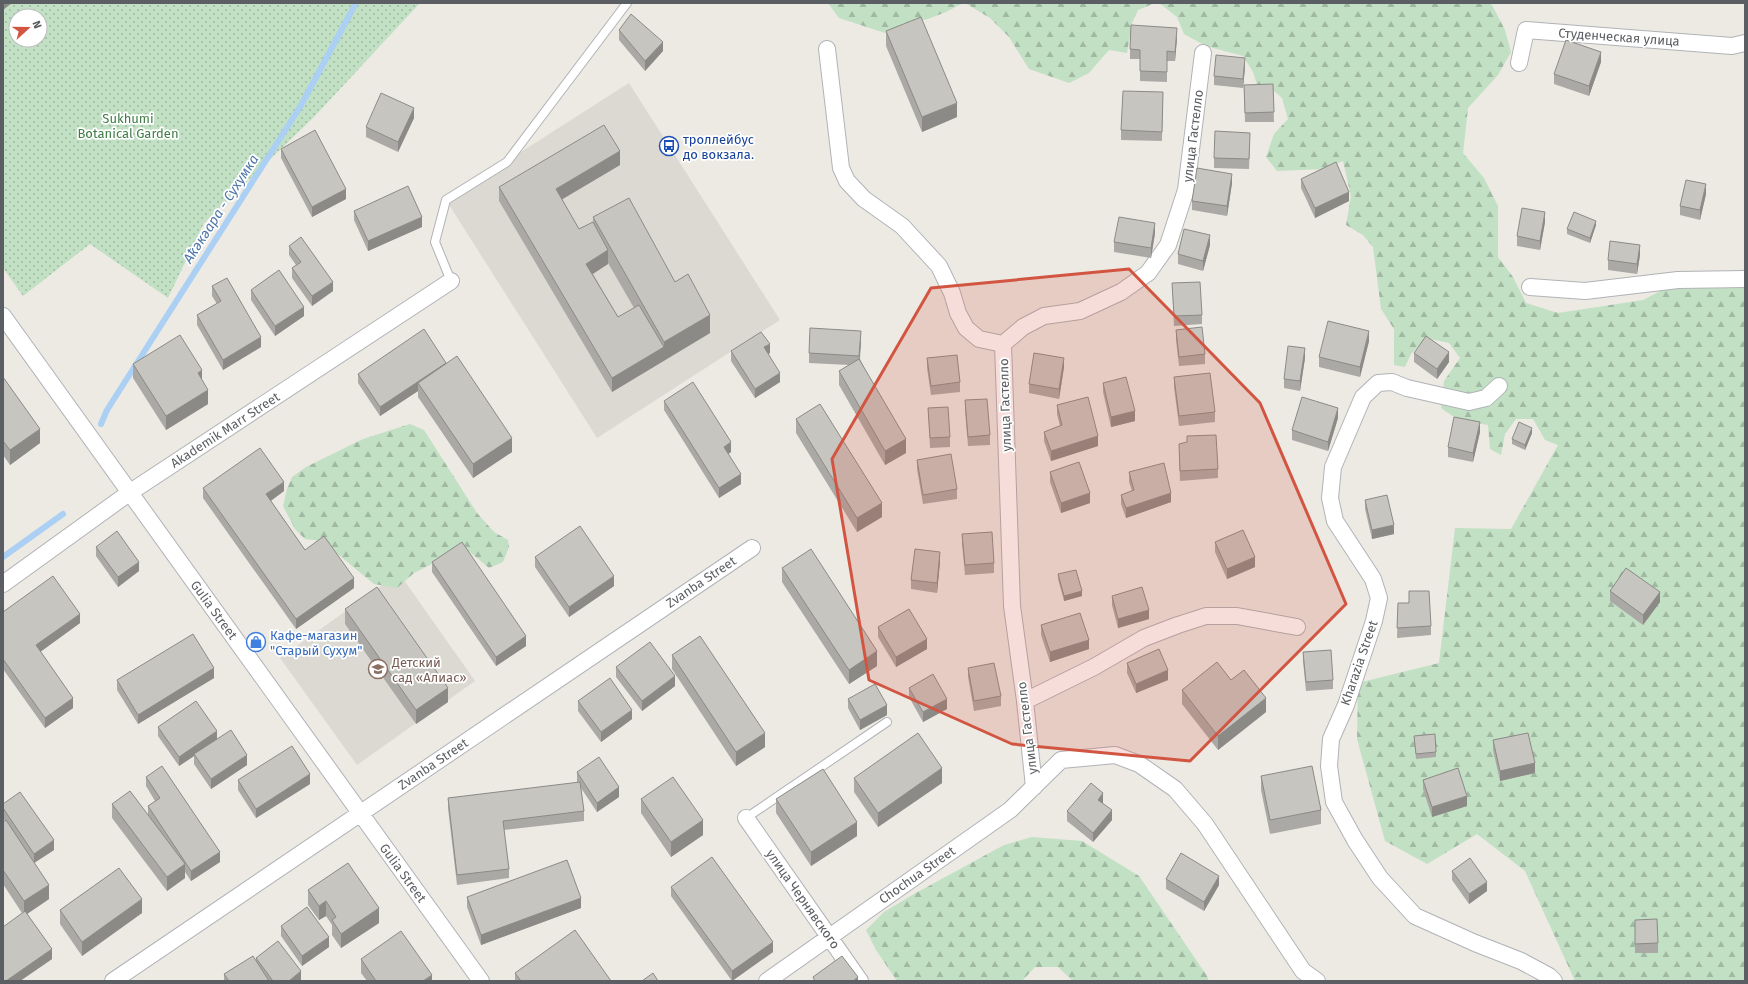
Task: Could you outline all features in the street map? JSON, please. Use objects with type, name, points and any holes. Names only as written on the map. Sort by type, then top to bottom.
[{"type":"street","name":"Студенческая улица","points":[[1519,63],[1526,30],[1732,46],[1745,43]]},
{"type":"street","points":[[827,50],[841,168],[847,181],[864,199],[902,226],[939,266],[952,293],[958,313],[966,328],[979,339],[1003,344]]},
{"type":"street","name":"улица Гастелло","points":[[1034,787],[1025,701],[1012,606],[1003,344],[1023,327],[1044,316],[1080,311],[1121,292],[1148,273],[1168,245],[1186,190],[1203,53]]},
{"type":"street","points":[[1530,287],[1585,291],[1678,280],[1745,278]]},
{"type":"street","name":"Akademik Marr Street","points":[[3,584],[129,493],[451,281]]},
{"type":"street","name":"Gulia Street","points":[[3,316],[481,981]]},
{"type":"street","name":"Kharazia Street","points":[[1499,386],[1486,398],[1469,402],[1407,388],[1392,382],[1378,383],[1363,397],[1333,467],[1330,498],[1335,521],[1373,578],[1379,598],[1374,622],[1346,705],[1331,739],[1330,766],[1334,802],[1355,840],[1380,878],[1415,916],[1474,944],[1521,961],[1549,976],[1554,981]]},
{"type":"street","name":"Zvanba Street","points":[[113,981],[752,548]]},
{"type":"street","points":[[1025,701],[1094,667],[1144,638],[1178,624],[1206,616],[1237,616],[1297,626]]},
{"type":"street","name":"Chochua Street","points":[[767,981],[1010,810],[1061,760],[1114,755],[1139,764],[1175,789],[1206,824],[1303,971],[1317,981]]},
{"type":"street","name":"улица Чернявского","points":[[746,818],[830,936],[860,981]]},
{"type":"lane","points":[[451,281],[435,242],[446,200],[507,162],[627,3]]},
{"type":"lane","points":[[746,818],[887,722]]},
{"type":"highlighted area","points":[[1129,269],[1260,403],[1346,604],[1190,761],[1012,744],[869,680],[832,459],[931,288]]},
{"type":"shaded area","points":[[629,83],[780,320],[597,438],[446,200]]},
{"type":"shaded area","name":"Детский сад «Алиас»","points":[[399,573],[475,681],[357,765],[280,658]]},
{"type":"green space","name":"Sukhumi Botanical Garden","points":[[3,3],[420,3],[313,118],[204,223],[168,298],[90,244],[23,296],[3,268]]},
{"type":"green space","points":[[828,3],[963,3],[928,19],[905,23],[885,33],[839,18]]},
{"type":"green space","points":[[965,3],[1155,3],[1138,10],[1132,23],[1127,53],[1109,50],[1089,73],[1069,83],[1029,69],[1009,37],[990,18]]},
{"type":"green space","points":[[1159,3],[1489,3],[1492,5],[1505,30],[1511,52],[1498,75],[1468,108],[1463,153],[1484,178],[1498,206],[1498,257],[1513,277],[1526,303],[1558,313],[1643,300],[1664,289],[1745,287],[1745,981],[1575,981],[1525,871],[1477,834],[1427,864],[1385,841],[1357,739],[1358,683],[1439,663],[1455,528],[1511,529],[1558,445],[1545,440],[1533,419],[1516,419],[1505,434],[1501,455],[1490,449],[1488,425],[1457,419],[1441,408],[1444,381],[1460,358],[1449,343],[1426,338],[1411,354],[1405,367],[1394,365],[1394,329],[1381,309],[1373,247],[1363,235],[1346,225],[1351,196],[1343,161],[1324,169],[1277,171],[1266,157],[1274,134],[1288,119],[1282,98],[1271,88],[1258,88],[1253,72],[1243,56],[1206,46],[1184,34],[1177,17]]},
{"type":"green space","points":[[410,424],[424,430],[477,513],[494,532],[508,540],[509,547],[503,562],[489,568],[466,549],[461,549],[414,573],[397,588],[374,584],[322,541],[305,539],[295,529],[283,506],[287,489],[292,477],[306,467],[363,439]]},
{"type":"green space","points":[[1032,837],[1082,841],[1139,876],[1209,981],[1073,981],[1058,967],[1035,967],[1022,981],[897,981],[876,950],[866,930],[884,912],[914,894],[1004,845]]},
{"type":"building","points":[[631,14],[663,42],[645,61],[619,30]]},
{"type":"building","points":[[921,17],[957,103],[922,117],[886,31]]},
{"type":"building","points":[[1131,25],[1177,28],[1175,52],[1167,51],[1167,72],[1140,71],[1140,50],[1130,49]]},
{"type":"building","points":[[1566,40],[1601,52],[1589,86],[1554,74]]},
{"type":"building","points":[[1216,55],[1245,58],[1243,79],[1214,76]]},
{"type":"building","points":[[1273,84],[1274,112],[1245,113],[1244,85]]},
{"type":"building","points":[[1123,91],[1163,92],[1162,132],[1121,130]]},
{"type":"building","points":[[381,93],[414,108],[398,142],[366,127]]},
{"type":"building","points":[[604,125],[620,151],[556,189],[579,229],[593,222],[608,250],[586,264],[618,317],[639,305],[664,347],[612,378],[499,187]]},
{"type":"building","points":[[315,130],[346,189],[312,207],[281,149]]},
{"type":"building","points":[[1215,131],[1250,133],[1249,159],[1214,158]]},
{"type":"building","points":[[1336,162],[1349,192],[1315,208],[1301,179]]},
{"type":"building","points":[[1197,168],[1232,174],[1227,206],[1192,201]]},
{"type":"building","points":[[1686,180],[1706,184],[1700,210],[1680,206]]},
{"type":"building","points":[[408,186],[422,217],[368,241],[354,211]]},
{"type":"building","points":[[629,198],[675,282],[688,274],[710,315],[664,342],[593,217]]},
{"type":"building","points":[[1522,208],[1545,212],[1540,241],[1517,236]]},
{"type":"building","points":[[1574,212],[1596,221],[1590,238],[1567,229]]},
{"type":"building","points":[[1119,217],[1155,223],[1151,248],[1114,242]]},
{"type":"building","points":[[1184,229],[1210,235],[1203,261],[1178,254]]},
{"type":"building","points":[[301,237],[333,282],[312,296],[292,268],[301,262],[289,246]]},
{"type":"building","points":[[1610,241],[1640,245],[1637,264],[1608,260]]},
{"type":"building","points":[[279,270],[304,307],[275,326],[251,290]]},
{"type":"building","points":[[227,278],[261,337],[223,360],[197,315],[221,301],[212,286]]},
{"type":"building","points":[[1200,282],[1202,315],[1174,316],[1172,283]]},
{"type":"building","points":[[1328,321],[1369,331],[1360,367],[1319,357]]},
{"type":"building","points":[[1202,327],[1205,354],[1179,357],[1176,330]]},
{"type":"building","points":[[810,328],[861,331],[859,356],[809,353]]},
{"type":"building","points":[[424,329],[446,363],[380,407],[358,374]]},
{"type":"building","points":[[761,332],[770,344],[764,347],[780,373],[755,389],[731,351]]},
{"type":"building","points":[[180,335],[202,370],[198,373],[208,390],[166,416],[133,364]]},
{"type":"building","points":[[1426,336],[1449,352],[1437,369],[1414,353]]},
{"type":"building","points":[[1288,346],[1305,348],[1300,381],[1284,379]]},
{"type":"building","points":[[1034,353],[1064,358],[1059,389],[1029,384]]},
{"type":"building","points":[[957,355],[960,382],[931,386],[927,358]]},
{"type":"building","points":[[457,356],[512,438],[473,464],[418,383]]},
{"type":"building","points":[[859,359],[906,439],[885,451],[839,371]]},
{"type":"building","points":[[1210,373],[1215,412],[1179,416],[1174,377]]},
{"type":"building","points":[[3,377],[40,429],[10,450],[3,441]]},
{"type":"building","points":[[1126,377],[1135,411],[1111,417],[1103,383]]},
{"type":"building","points":[[693,382],[731,442],[724,447],[741,474],[719,488],[664,401]]},
{"type":"building","points":[[1088,397],[1098,436],[1051,451],[1044,432],[1062,425],[1057,405]]},
{"type":"building","points":[[1302,397],[1338,408],[1328,442],[1292,430]]},
{"type":"building","points":[[987,399],[990,435],[968,437],[965,400]]},
{"type":"building","points":[[820,404],[882,503],[857,518],[796,419]]},
{"type":"building","points":[[948,407],[950,437],[930,438],[928,408]]},
{"type":"building","points":[[1454,417],[1480,422],[1473,453],[1448,447]]},
{"type":"building","points":[[1519,422],[1532,428],[1525,445],[1512,439]]},
{"type":"building","points":[[1216,435],[1218,469],[1180,471],[1179,444],[1187,442],[1187,436]]},
{"type":"building","points":[[260,448],[284,482],[266,494],[305,550],[324,536],[354,578],[296,619],[203,488]]},
{"type":"building","points":[[951,454],[957,489],[923,495],[917,460]]},
{"type":"building","points":[[1079,462],[1090,493],[1061,503],[1050,472]]},
{"type":"building","points":[[1164,463],[1171,493],[1126,508],[1121,495],[1134,490],[1129,472]]},
{"type":"building","points":[[1387,495],[1394,525],[1372,530],[1365,500]]},
{"type":"building","points":[[580,526],[614,576],[569,607],[535,557]]},
{"type":"building","points":[[1243,530],[1255,557],[1227,569],[1215,542]]},
{"type":"building","points":[[117,531],[139,562],[118,577],[96,547]]},
{"type":"building","points":[[992,532],[994,563],[965,565],[962,534]]},
{"type":"building","points":[[462,542],[526,636],[496,657],[432,562]]},
{"type":"building","points":[[811,549],[877,651],[849,670],[782,568]]},
{"type":"building","points":[[915,549],[940,552],[937,583],[911,580]]},
{"type":"building","points":[[1626,568],[1660,592],[1643,615],[1610,591]]},
{"type":"building","points":[[1076,570],[1082,591],[1064,596],[1058,574]]},
{"type":"building","points":[[53,576],[80,614],[36,645],[73,698],[45,718],[3,659],[3,612]]},
{"type":"building","name":"Детский сад «Алиас»","points":[[377,587],[448,688],[416,710],[345,609]]},
{"type":"building","points":[[1142,587],[1149,610],[1118,619],[1112,596]]},
{"type":"building","points":[[1409,591],[1429,591],[1431,626],[1397,628],[1398,603],[1409,603]]},
{"type":"building","points":[[909,609],[927,639],[896,657],[878,627]]},
{"type":"building","points":[[1080,613],[1089,640],[1050,652],[1041,625]]},
{"type":"building","points":[[193,634],[214,668],[138,715],[117,680]]},
{"type":"building","points":[[700,636],[765,733],[736,752],[672,655]]},
{"type":"building","points":[[650,642],[675,676],[642,701],[616,667]]},
{"type":"building","points":[[1159,649],[1168,670],[1136,684],[1127,663]]},
{"type":"building","points":[[1331,650],[1333,680],[1306,682],[1303,652]]},
{"type":"building","points":[[1217,662],[1231,680],[1244,670],[1266,698],[1218,736],[1182,690]]},
{"type":"building","points":[[994,663],[1001,696],[974,701],[968,668]]},
{"type":"building","points":[[933,674],[947,699],[923,712],[909,688]]},
{"type":"building","points":[[610,678],[632,710],[601,732],[578,701]]},
{"type":"building","points":[[875,684],[887,705],[860,720],[848,699]]},
{"type":"building","points":[[196,701],[217,731],[179,757],[158,727]]},
{"type":"building","points":[[231,730],[247,755],[211,779],[194,754]]},
{"type":"building","points":[[918,733],[942,768],[878,813],[854,778]]},
{"type":"building","points":[[1528,733],[1535,763],[1500,771],[1493,740]]},
{"type":"building","points":[[1435,734],[1436,752],[1416,754],[1414,736]]},
{"type":"building","points":[[292,746],[310,774],[256,809],[238,780]]},
{"type":"building","points":[[599,757],[619,787],[597,803],[577,772]]},
{"type":"building","points":[[162,766],[220,852],[191,871],[148,806],[160,798],[146,777]]},
{"type":"building","points":[[1312,766],[1321,810],[1270,820],[1261,776]]},
{"type":"building","points":[[1458,768],[1467,796],[1432,807],[1423,780]]},
{"type":"building","points":[[823,769],[857,822],[811,852],[776,799]]},
{"type":"building","points":[[673,777],[703,820],[671,842],[641,799]]},
{"type":"building","points":[[580,782],[584,811],[503,821],[509,869],[457,875],[448,798]]},
{"type":"building","points":[[1091,783],[1103,793],[1098,800],[1112,810],[1093,833],[1067,811]]},
{"type":"building","points":[[130,791],[185,864],[167,877],[112,804]]},
{"type":"building","points":[[20,792],[54,840],[34,854],[3,808],[3,804]]},
{"type":"building","points":[[6,820],[49,885],[24,901],[3,870],[3,822]]},
{"type":"building","points":[[1181,853],[1219,876],[1204,902],[1166,879]]},
{"type":"building","points":[[712,857],[773,942],[732,971],[671,887]]},
{"type":"building","points":[[1470,858],[1487,882],[1469,894],[1452,871]]},
{"type":"building","points":[[567,860],[581,898],[481,935],[467,897]]},
{"type":"building","points":[[348,863],[379,908],[341,934],[332,920],[336,917],[326,901],[319,906],[308,890]]},
{"type":"building","points":[[119,868],[142,899],[82,942],[60,910]]},
{"type":"building","points":[[307,907],[329,937],[302,956],[281,926]]},
{"type":"building","points":[[25,911],[52,949],[6,981],[3,981],[3,927]]},
{"type":"building","points":[[1657,919],[1658,943],[1635,944],[1635,920]]},
{"type":"building","points":[[575,930],[611,981],[521,981],[515,973]]},
{"type":"building","points":[[401,931],[432,975],[423,981],[376,981],[361,959]]},
{"type":"building","points":[[278,941],[301,971],[289,981],[273,981],[256,958]]},
{"type":"building","points":[[253,956],[269,981],[229,981],[224,974]]},
{"type":"building","points":[[842,956],[858,977],[853,981],[815,981],[813,977]]},
{"type":"building","points":[[653,973],[658,981],[642,981]]},
{"type":"waterway","name":"Аҟәкәара - Сухумка","points":[[101,424],[107,410],[300,107],[356,3]]},
{"type":"waterway","name":"Аҟәкәара - Сухумка","points":[[3,557],[63,514]]},
{"type":"place","name":"троллейбус до вокзала.","points":[[669,146]]},
{"type":"place","name":"Кафе-магазин \"Старый Сухум\"","points":[[256,642]]},
{"type":"place","name":"Детский сад «Алиас»","points":[[378,669]]}]
